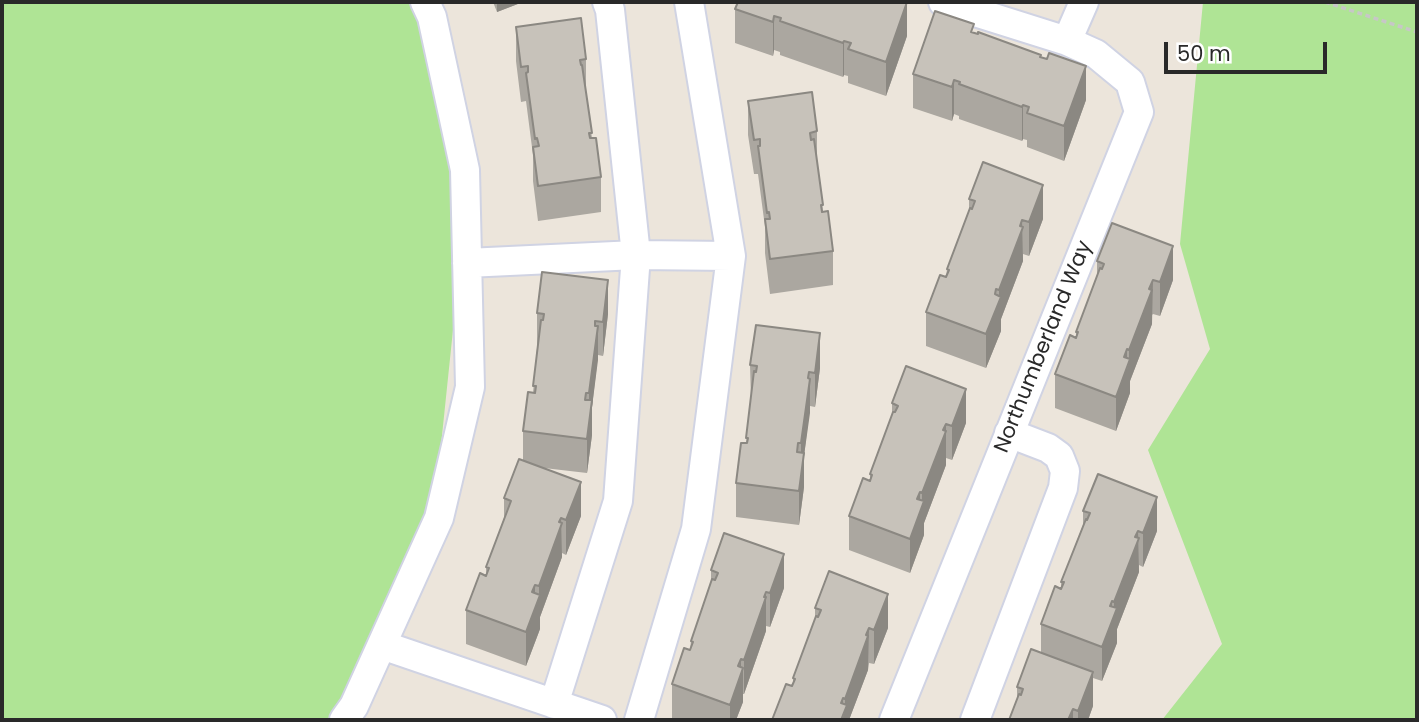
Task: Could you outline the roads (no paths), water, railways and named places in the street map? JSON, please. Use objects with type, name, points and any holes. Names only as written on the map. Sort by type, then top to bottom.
[{"type":"street","points":[[344,720],[355,706],[439,518],[470,387],[465,170],[432,18],[425,2]]},
{"type":"street","points":[[554,704],[618,501],[636,254],[612,24],[607,2]]},
{"type":"street","points":[[639,720],[696,529],[731,256],[690,2]]},
{"type":"street","name":"Northumberland Way","points":[[894,720],[1139,111],[1130,82],[1096,54],[1067,41],[943,2]]},
{"type":"street","points":[[1067,41],[1084,2]]},
{"type":"street","points":[[467,263],[636,254],[731,256]]},
{"type":"street","points":[[975,720],[1063,488],[1065,471],[1059,456],[1048,448],[1010,433]]},
{"type":"street","points":[[382,645],[602,720]]}]
